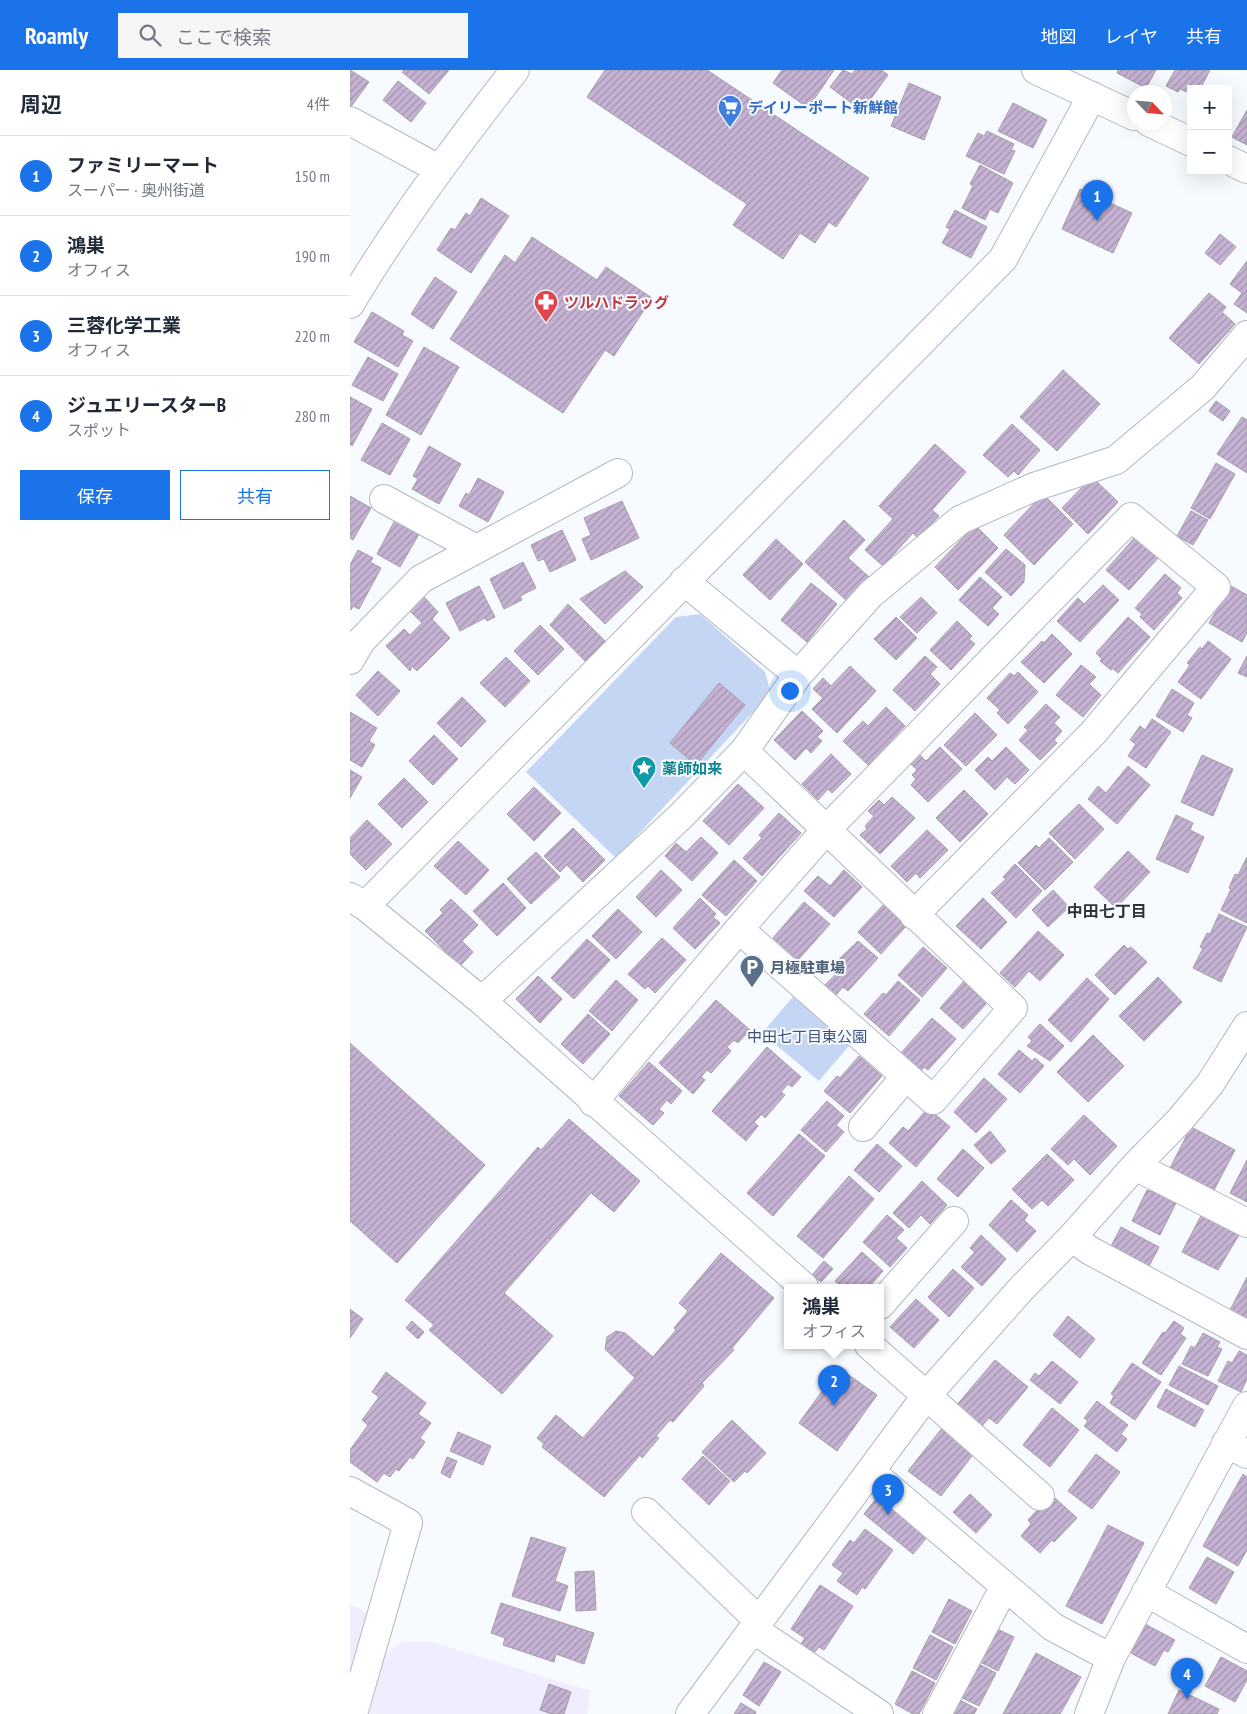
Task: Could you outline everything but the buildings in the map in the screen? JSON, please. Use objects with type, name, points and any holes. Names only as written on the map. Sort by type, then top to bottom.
[{"type":"street","points":[[350,304],[371,268],[439,169],[515,70]]},
{"type":"street","points":[[1036,70],[1127,113]]},
{"type":"street","points":[[801,1284],[593,1102],[482,1001],[357,901],[684,581],[1003,259],[1092,96]]},
{"type":"street","points":[[350,121],[439,169]]},
{"type":"street","points":[[1166,130],[1187,140]]},
{"type":"street","points":[[1232,162],[1247,169]]},
{"type":"street","points":[[482,1001],[680,817],[744,751],[798,675],[871,594],[960,520],[1034,487],[1116,460],[1203,386],[1247,335]]},
{"type":"street","points":[[354,645],[421,579],[618,473]]},
{"type":"street","points":[[384,498],[476,550]]},
{"type":"street","points":[[593,1102],[739,929],[825,831],[1131,517],[1216,587],[1093,733],[914,915]]},
{"type":"street","points":[[684,581],[798,675]]},
{"type":"street","points":[[739,929],[933,1100],[1013,1008],[825,831],[744,751]]},
{"type":"street","points":[[690,1714],[926,1396],[1021,1289],[1072,1237],[1210,1084],[1247,1026]]},
{"type":"street","points":[[863,1127],[906,1076]]},
{"type":"street","points":[[1135,1166],[1247,1224]]},
{"type":"street","points":[[884,1300],[954,1221]]},
{"type":"street","points":[[1072,1237],[1089,1250],[1247,1335]]},
{"type":"street","points":[[873,1349],[1040,1496]]},
{"type":"street","points":[[1089,1714],[1111,1658],[1146,1592],[1237,1449],[1247,1406]]},
{"type":"street","points":[[871,1472],[1052,1627],[1111,1658]]},
{"type":"street","points":[[350,1491],[408,1523],[353,1714]]},
{"type":"street","points":[[646,1512],[756,1625],[879,1714]]},
{"type":"street","points":[[937,1714],[1005,1586]]},
{"type":"street","points":[[1146,1592],[1247,1649]]},
{"type":"shaded area","points":[[350,1605],[372,1614],[350,1682]]},
{"type":"shaded area","points":[[401,1642],[431,1642],[590,1691],[587,1714],[369,1714],[386,1654]]},
{"type":"green space","points":[[700,614],[765,672],[771,693],[616,858],[526,772],[676,617]]},
{"type":"green space","name":"中田七丁目東公園","points":[[797,992],[854,1040],[819,1081],[762,1033]]},
{"type":"place","name":"デイリーポート新鮮館","points":[[730,128]]},
{"type":"place","name":"ファミリーマート","points":[[1097,221]]},
{"type":"place","name":"ツルハドラッグ","points":[[546,323]]},
{"type":"place","name":"薬師如来","points":[[644,789]]},
{"type":"place","name":"月極駐車場","points":[[752,988]]},
{"type":"place","name":"鴻巣","points":[[834,1406]]},
{"type":"place","name":"三蓉化学工業","points":[[888,1515]]},
{"type":"place","name":"ジュエリースターB","points":[[1187,1699]]},
{"type":"district","name":"中田七丁目","points":[[1107,911]]}]
